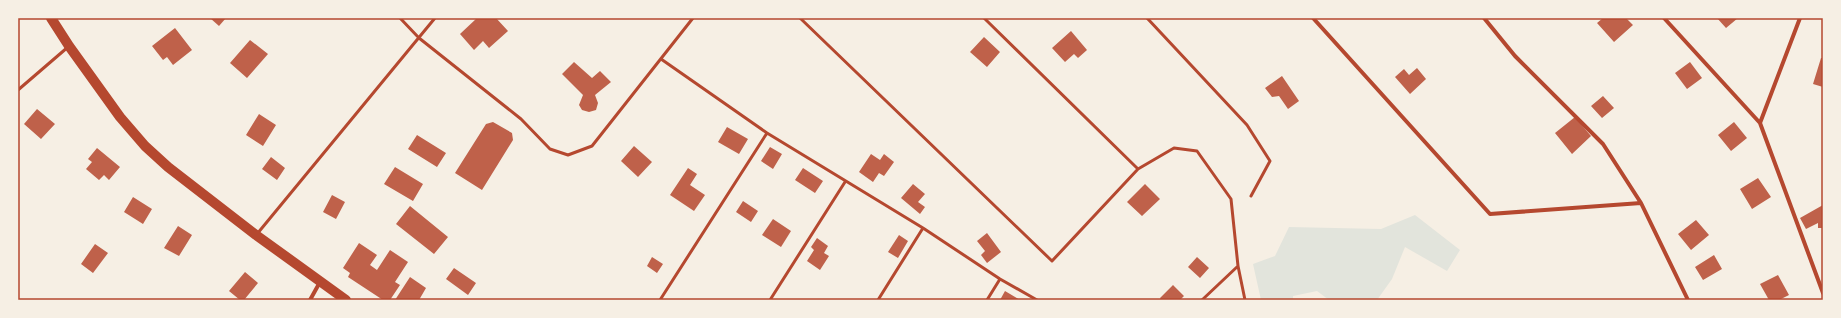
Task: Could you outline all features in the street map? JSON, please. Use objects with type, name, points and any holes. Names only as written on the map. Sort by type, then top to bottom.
[{"type":"main road","points":[[51,18],[120,118],[145,146],[168,167],[256,235],[346,300]]},
{"type":"street","points":[[1313,18],[1490,214],[1641,203]]},
{"type":"street","points":[[1484,18],[1515,56],[1603,144],[1641,203],[1688,300]]},
{"type":"street","points":[[1664,18],[1760,124],[1823,293]]},
{"type":"street","points":[[1760,124],[1800,18]]},
{"type":"street","points":[[310,300],[320,282]]},
{"type":"lane","points":[[400,18],[419,38],[521,119],[550,148],[568,154],[592,146],[694,18]]},
{"type":"lane","points":[[256,235],[435,18]]},
{"type":"lane","points":[[800,18],[1052,261],[1138,169],[1174,148],[1197,151],[1230,199],[1238,266],[1245,300]]},
{"type":"lane","points":[[984,18],[1138,169]]},
{"type":"lane","points":[[1147,18],[1247,125],[1270,160],[1251,196]]},
{"type":"lane","points":[[18,90],[69,46]]},
{"type":"lane","points":[[661,60],[767,133],[923,228],[1000,279],[1037,300]]},
{"type":"lane","points":[[660,300],[767,133]]},
{"type":"lane","points":[[770,300],[846,182]]},
{"type":"lane","points":[[878,300],[923,228]]},
{"type":"lane","points":[[1202,300],[1238,266]]},
{"type":"lane","points":[[987,300],[1000,279]]},
{"type":"shaded area","points":[[1415,215],[1460,250],[1447,271],[1405,247],[1392,279],[1377,300],[1329,300],[1317,291],[1293,296],[1293,300],[1261,300],[1253,264],[1275,256],[1289,227],[1381,229]]},
{"type":"building","points":[[210,18],[226,18],[219,26]]},
{"type":"building","points":[[477,18],[496,18],[508,31],[489,48],[483,41],[474,50],[460,34]]},
{"type":"building","points":[[1603,18],[1626,18],[1633,25],[1614,42],[1597,23]]},
{"type":"building","points":[[1717,18],[1738,18],[1726,28]]},
{"type":"building","points":[[175,28],[192,50],[173,65],[167,57],[163,60],[152,46]]},
{"type":"building","points":[[1071,31],[1087,50],[1078,58],[1074,54],[1065,62],[1052,48]]},
{"type":"building","points":[[984,37],[1000,52],[987,67],[970,52]]},
{"type":"building","points":[[250,40],[268,54],[247,78],[230,63]]},
{"type":"building","points":[[1821,58],[1823,58],[1823,87],[1813,84]]},
{"type":"building","points":[[574,62],[592,78],[600,71],[611,82],[595,95],[598,103],[596,110],[589,112],[582,110],[579,105],[583,95],[562,74]]},
{"type":"building","points":[[1690,62],[1702,78],[1687,89],[1675,73]]},
{"type":"building","points":[[1417,68],[1426,79],[1410,94],[1395,77],[1404,69],[1409,75]]},
{"type":"building","points":[[1282,76],[1299,101],[1288,109],[1279,96],[1272,97],[1265,88]]},
{"type":"building","points":[[1603,96],[1614,108],[1602,118],[1591,106]]},
{"type":"building","points":[[37,109],[55,124],[41,139],[24,124]]},
{"type":"building","points":[[259,114],[276,125],[263,146],[246,135]]},
{"type":"building","points":[[1575,117],[1591,136],[1572,154],[1555,133]]},
{"type":"building","points":[[493,122],[512,133],[513,140],[482,190],[455,173],[486,124]]},
{"type":"building","points":[[1734,122],[1747,138],[1731,151],[1718,135]]},
{"type":"building","points":[[727,127],[748,139],[739,154],[718,142]]},
{"type":"building","points":[[417,135],[446,153],[437,167],[408,149]]},
{"type":"building","points":[[634,146],[652,162],[638,177],[621,161]]},
{"type":"building","points":[[770,147],[782,154],[773,169],[761,161]]},
{"type":"building","points":[[97,148],[120,167],[109,180],[104,175],[99,180],[86,169],[92,162],[88,159]]},
{"type":"building","points":[[871,154],[880,160],[884,154],[894,162],[884,176],[879,173],[873,182],[859,172]]},
{"type":"building","points":[[271,157],[285,168],[277,180],[262,169]]},
{"type":"building","points":[[395,167],[423,184],[413,201],[384,184]]},
{"type":"building","points":[[688,168],[697,174],[690,185],[705,195],[694,211],[670,195]]},
{"type":"building","points":[[803,168],[823,181],[815,193],[795,180]]},
{"type":"building","points":[[1758,178],[1771,197],[1752,209],[1740,189]]},
{"type":"building","points":[[913,184],[925,194],[918,202],[925,207],[920,214],[901,198]]},
{"type":"building","points":[[1145,184],[1160,199],[1142,216],[1127,202]]},
{"type":"building","points":[[332,195],[345,202],[336,219],[323,212]]},
{"type":"building","points":[[133,197],[152,209],[143,224],[124,212]]},
{"type":"building","points":[[743,201],[758,211],[751,222],[736,212]]},
{"type":"building","points":[[1823,205],[1823,228],[1818,228],[1818,223],[1806,229],[1800,218]]},
{"type":"building","points":[[410,206],[448,237],[434,254],[396,224]]},
{"type":"building","points":[[773,219],[791,231],[781,247],[762,235]]},
{"type":"building","points":[[1696,220],[1709,235],[1691,250],[1678,234]]},
{"type":"building","points":[[178,226],[192,235],[179,256],[164,248]]},
{"type":"building","points":[[987,233],[1001,252],[987,263],[981,255],[985,251],[977,241]]},
{"type":"building","points":[[899,235],[908,241],[898,258],[888,252]]},
{"type":"building","points":[[817,238],[828,246],[824,253],[829,256],[820,270],[807,261],[814,250],[811,247]]},
{"type":"building","points":[[359,243],[377,255],[370,265],[377,270],[390,250],[408,262],[395,282],[400,285],[390,300],[383,300],[348,277],[350,273],[343,268]]},
{"type":"building","points":[[95,244],[108,253],[93,273],[81,264]]},
{"type":"building","points":[[1714,255],[1722,269],[1703,280],[1695,267]]},
{"type":"building","points":[[652,257],[663,264],[657,273],[647,266]]},
{"type":"building","points":[[1197,257],[1209,268],[1200,278],[1188,267]]},
{"type":"building","points":[[454,268],[476,283],[468,295],[446,279]]},
{"type":"building","points":[[245,272],[258,283],[244,300],[240,300],[229,291]]},
{"type":"building","points":[[1778,275],[1789,295],[1779,300],[1769,300],[1760,284]]},
{"type":"building","points":[[410,277],[426,288],[419,300],[395,300]]},
{"type":"building","points":[[1173,285],[1184,296],[1180,300],[1161,300],[1160,298]]},
{"type":"building","points":[[1005,291],[1020,300],[1000,300]]}]
